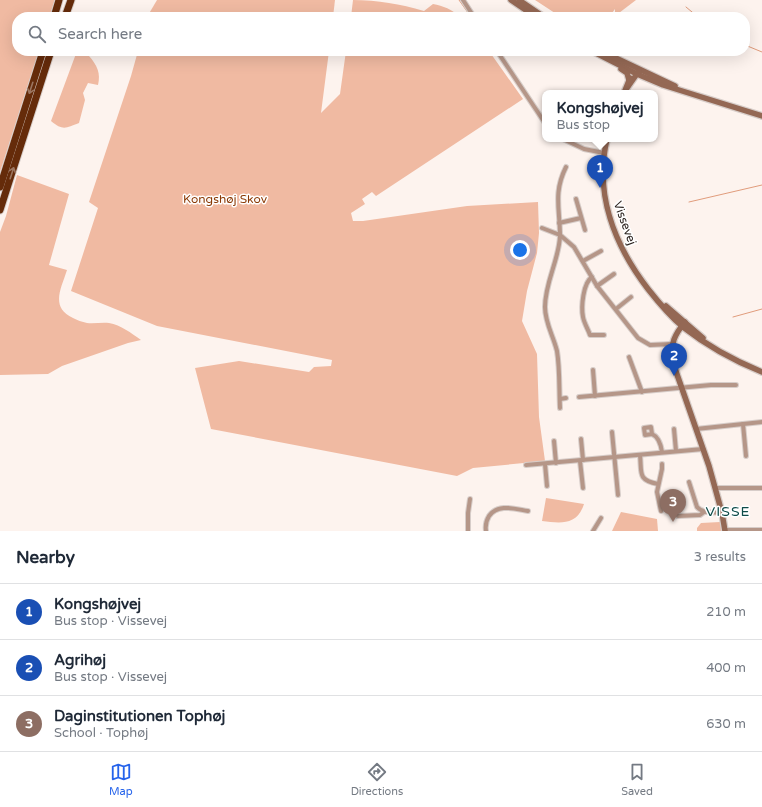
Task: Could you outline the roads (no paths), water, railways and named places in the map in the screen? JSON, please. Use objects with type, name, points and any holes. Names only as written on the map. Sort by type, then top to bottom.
[{"type":"highway","points":[[55,12],[59,0]]},
{"type":"highway","points":[[64,12],[67,0]]},
{"type":"highway","points":[[65,12],[71,0]]},
{"type":"highway","points":[[0,187],[41,56]]},
{"type":"highway","points":[[0,210],[49,56]]},
{"type":"street","points":[[463,0],[471,12]]},
{"type":"street","points":[[511,0],[529,12]]},
{"type":"street","points":[[519,0],[537,12]]},
{"type":"street","points":[[500,56],[542,118]]},
{"type":"street","points":[[601,56],[627,73],[629,80]]},
{"type":"street","points":[[610,56],[663,85],[682,90],[726,106],[762,116]]},
{"type":"street","points":[[604,58],[667,82],[682,90]]},
{"type":"street","points":[[626,90],[629,80],[637,71]]},
{"type":"street","points":[[626,90],[637,71]]},
{"type":"street","points":[[569,142],[584,149],[604,153]]},
{"type":"street","name":"Vissevej","points":[[606,142],[604,153],[603,188],[613,227],[627,257],[652,294],[683,324],[708,345],[751,368],[762,372]]},
{"type":"street","points":[[560,408],[557,352],[548,327],[545,312],[547,289],[560,235],[558,189],[566,167]]},
{"type":"street","points":[[576,199],[585,230]]},
{"type":"street","points":[[559,223],[582,218]]},
{"type":"street","points":[[542,228],[560,235],[574,247],[597,286],[638,338],[650,345],[672,344]]},
{"type":"street","points":[[583,261],[601,251]]},
{"type":"street","points":[[597,286],[614,274]]},
{"type":"street","points":[[590,336],[583,319],[582,308],[586,284],[588,279],[592,277]]},
{"type":"street","points":[[616,309],[631,297]]},
{"type":"street","points":[[683,324],[672,344],[672,360],[704,449],[716,488],[725,531],[762,530]]},
{"type":"street","points":[[584,335],[604,335]]},
{"type":"street","points":[[629,356],[642,392]]},
{"type":"street","points":[[593,370],[595,396]]},
{"type":"street","points":[[580,397],[681,388],[736,385]]},
{"type":"street","points":[[560,399],[566,398]]},
{"type":"street","points":[[696,429],[762,422]]},
{"type":"street","points":[[743,424],[746,456]]},
{"type":"street","points":[[674,429],[676,451]]},
{"type":"street","points":[[612,432],[618,495]]},
{"type":"street","points":[[652,434],[657,438],[662,452]]},
{"type":"street","points":[[581,439],[583,488]]},
{"type":"street","points":[[554,441],[556,463]]},
{"type":"street","points":[[526,465],[704,449]]},
{"type":"street","points":[[640,454],[642,476],[644,480],[658,484]]},
{"type":"street","points":[[546,464],[547,486]]},
{"type":"street","points":[[661,511],[658,499],[658,484],[662,464]]},
{"type":"street","points":[[689,482],[697,507],[704,512],[722,513]]},
{"type":"street","points":[[716,488],[762,488]]},
{"type":"street","points":[[468,531],[470,499]]},
{"type":"street","points":[[486,531],[486,524],[490,514],[498,509],[505,507],[528,511]]},
{"type":"street","points":[[678,516],[700,515],[704,512]]},
{"type":"street","points":[[593,531],[601,518]]},
{"type":"waterway","points":[[459,0],[467,12]]},
{"type":"waterway","points":[[686,7],[692,12]]},
{"type":"waterway","points":[[750,47],[762,52]]},
{"type":"waterway","points":[[689,202],[762,185]]},
{"type":"waterway","points":[[733,317],[762,309]]},
{"type":"place","name":"Kongshøjvej","points":[[600,188]]},
{"type":"place","name":"Agrihøj","points":[[674,376]]},
{"type":"place","name":"Daginstitutionen Tophøj","points":[[673,522]]},
{"type":"district","name":"VISSE","points":[[728,511]]},
{"type":"park label","name":"Kongshøj Skov","points":[[225,199]]}]
